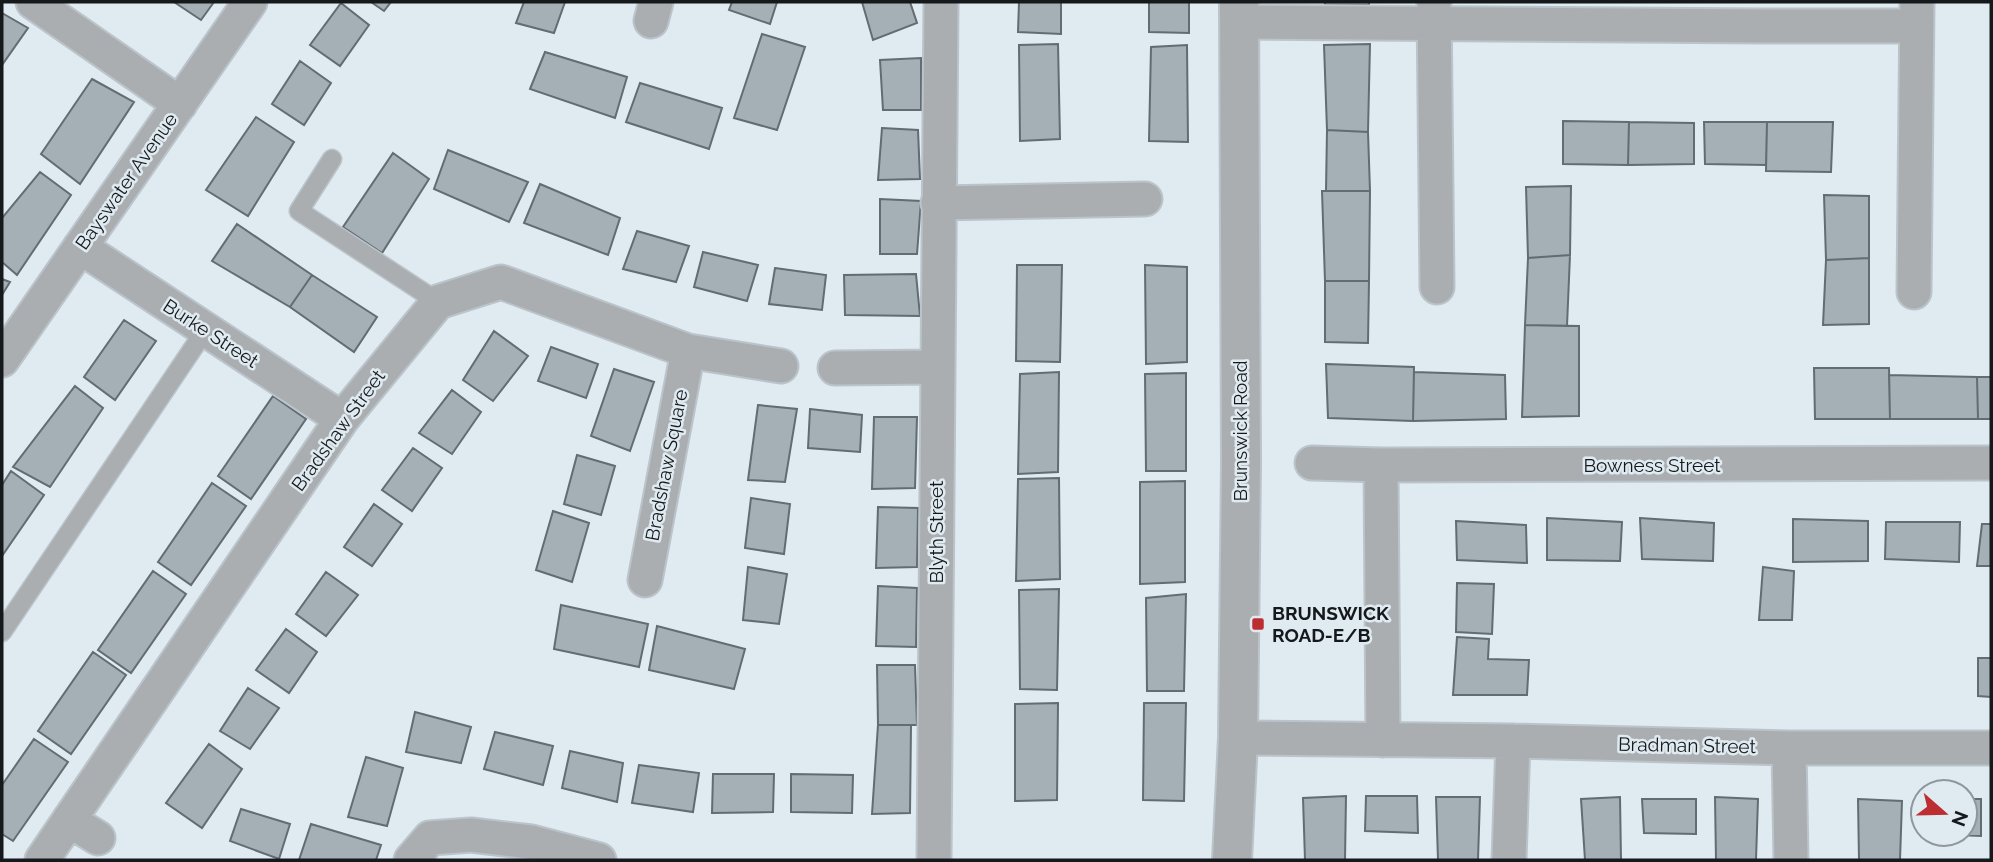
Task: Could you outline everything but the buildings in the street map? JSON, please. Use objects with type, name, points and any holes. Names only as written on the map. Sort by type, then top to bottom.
[{"type":"street","points":[[33,2],[180,104]]},
{"type":"street","name":"Bayswater Avenue","points":[[2,360],[250,2]]},
{"type":"street","name":"Blyth Street","points":[[934,860],[941,2]]},
{"type":"street","points":[[1239,12],[1916,14],[1914,292]]},
{"type":"street","name":"Brunswick Road","points":[[1232,860],[1238,738],[1241,463],[1239,12]]},
{"type":"street","points":[[1434,13],[1437,287]]},
{"type":"street","points":[[938,203],[1145,199]]},
{"type":"street","name":"Burke Street","points":[[80,247],[342,419]]},
{"type":"street","points":[[438,302],[501,282],[688,351],[781,366]]},
{"type":"street","name":"Bradshaw Street","points":[[42,860],[342,419],[438,302]]},
{"type":"street","name":"Bradshaw Square","points":[[645,580],[688,351]]},
{"type":"street","points":[[835,368],[937,367]]},
{"type":"street","name":"Bowness Street","points":[[1312,463],[1381,466],[1991,463]]},
{"type":"street","points":[[1381,466],[1383,740]]},
{"type":"street","name":"Bradman Street","points":[[1238,738],[1789,748],[1991,748]]},
{"type":"street","points":[[1510,860],[1513,741]]},
{"type":"street","points":[[1789,748],[1791,860]]},
{"type":"street","points":[[69,820],[98,838]]},
{"type":"street","points":[[411,860],[430,838],[471,835],[530,851],[599,860]]},
{"type":"lane","points":[[332,159],[299,211],[438,302]]},
{"type":"lane","points":[[2,632],[206,329]]},
{"type":"place","name":"BRUNSWICK ROAD-E/B","points":[[1258,624]]}]
